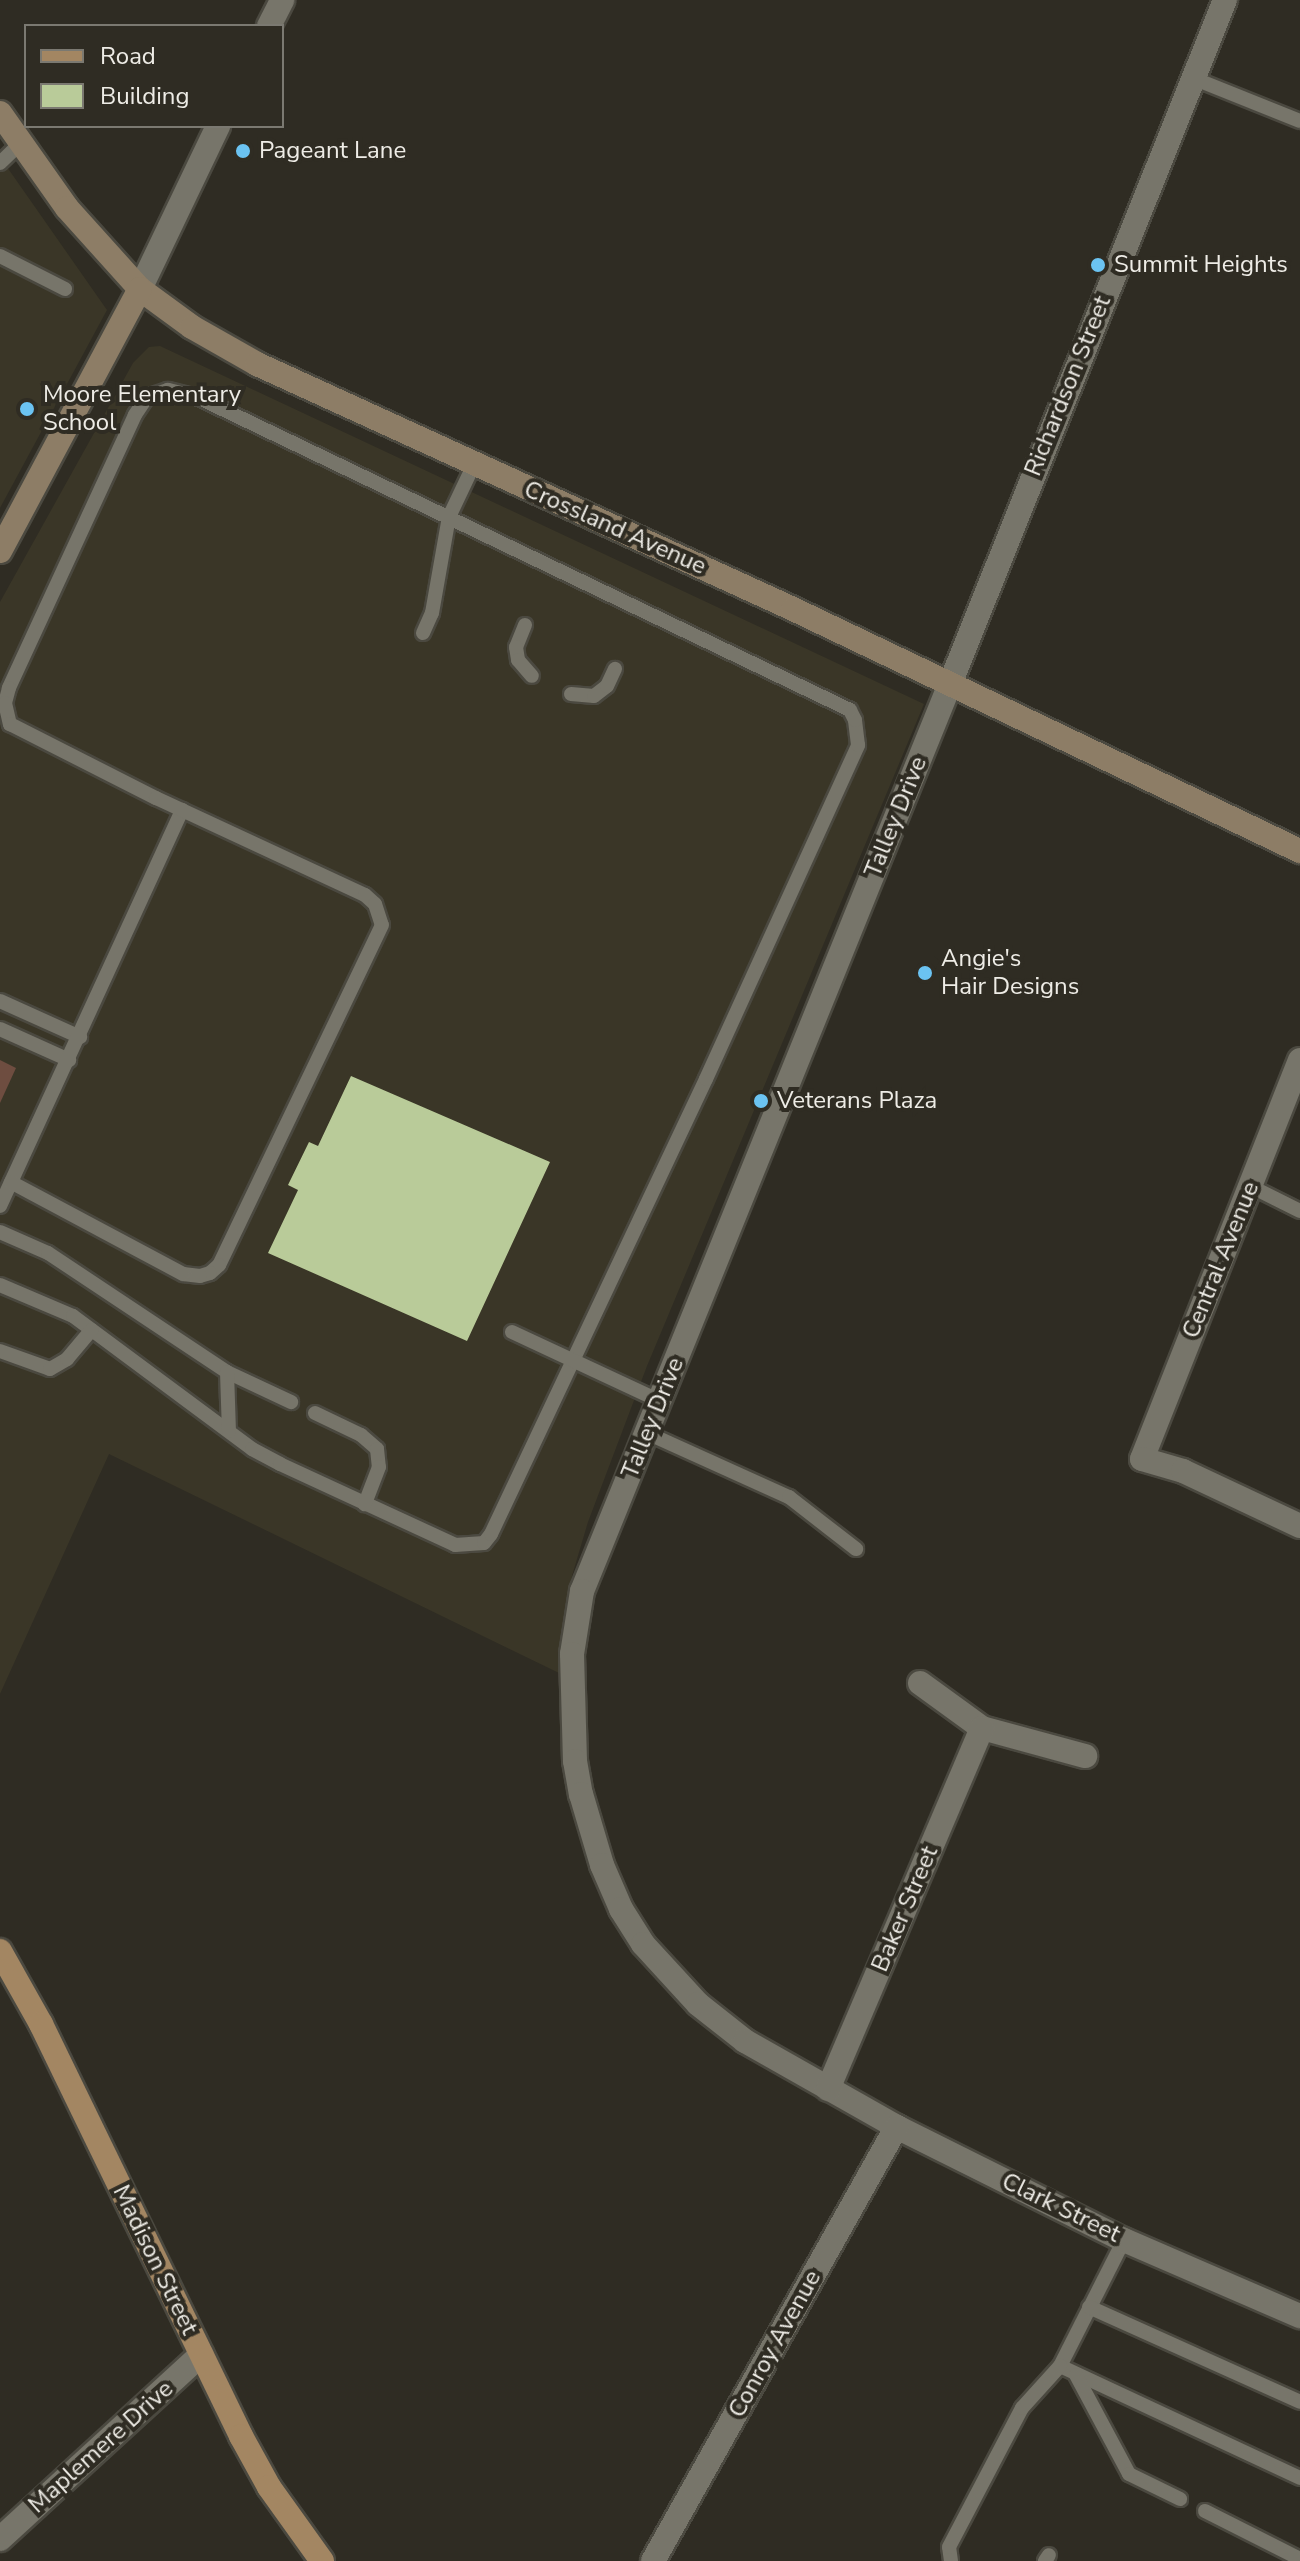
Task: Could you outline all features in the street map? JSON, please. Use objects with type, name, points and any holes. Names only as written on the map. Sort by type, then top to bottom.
[{"type":"main road","name":"Crossland Avenue","points":[[0,113],[67,208],[140,289],[192,327],[257,364],[950,684],[1300,851]]},
{"type":"main road","points":[[0,551],[140,289]]},
{"type":"main road","name":"Madison Street","points":[[0,1951],[41,2024],[201,2355],[269,2487],[322,2561]]},
{"type":"street","points":[[270,24],[282,0]]},
{"type":"street","name":"Richardson Street","points":[[950,684],[1225,0]]},
{"type":"street","points":[[140,289],[217,128]]},
{"type":"street","name":"Talley Drive","points":[[828,2089],[745,2041],[698,2004],[666,1971],[621,1909],[590,1831],[575,1761],[572,1654],[582,1591],[950,684]]},
{"type":"street","name":"Central Avenue","points":[[1300,1060],[1142,1459],[1183,1471],[1300,1526]]},
{"type":"street","points":[[920,1683],[982,1728],[1085,1756]]},
{"type":"street","name":"Baker Street","points":[[828,2089],[982,1728]]},
{"type":"street","name":"Clark Street","points":[[828,2089],[897,2127],[1124,2240],[1300,2316]]},
{"type":"street","name":"Conroy Avenue","points":[[653,2561],[897,2127]]},
{"type":"street","name":"Maplemere Drive","points":[[0,2539],[201,2355]]},
{"type":"lane","points":[[1193,78],[1300,121]]},
{"type":"lane","points":[[0,163],[21,143]]},
{"type":"lane","points":[[0,256],[65,289]]},
{"type":"lane","points":[[0,1285],[51,1306],[91,1330],[229,1431],[280,1464],[455,1545],[470,1547],[484,1543],[573,1360],[858,745],[858,731],[850,710],[186,393],[156,393],[140,404],[5,703],[10,724],[182,810],[365,895],[375,904],[382,925],[219,1265],[210,1273],[200,1276],[183,1274],[11,1182]]},
{"type":"lane","points":[[423,633],[432,613],[449,517],[474,464]]},
{"type":"lane","points":[[525,625],[516,647],[518,660],[532,676]]},
{"type":"lane","points":[[571,694],[594,696],[607,686],[615,669]]},
{"type":"lane","points":[[0,1206],[182,810]]},
{"type":"lane","points":[[0,1001],[80,1037]]},
{"type":"lane","points":[[0,1029],[69,1060]]},
{"type":"lane","points":[[1250,1186],[1300,1211]]},
{"type":"lane","points":[[0,1232],[48,1253],[227,1372],[291,1402]]},
{"type":"lane","points":[[0,1351],[50,1369],[67,1359],[91,1330]]},
{"type":"lane","points":[[512,1332],[660,1401]]},
{"type":"lane","points":[[227,1372],[229,1431]]},
{"type":"lane","points":[[315,1413],[361,1435],[377,1449],[379,1467],[365,1504]]},
{"type":"lane","points":[[647,1433],[789,1497],[856,1549]]},
{"type":"lane","points":[[951,2561],[949,2547],[1022,2408],[1060,2366],[1124,2240]]},
{"type":"lane","points":[[1089,2307],[1300,2402]]},
{"type":"lane","points":[[1060,2366],[1300,2478]]},
{"type":"lane","points":[[1076,2375],[1129,2474],[1180,2499]]},
{"type":"lane","points":[[1205,2511],[1300,2559]]},
{"type":"shaded area","name":"Moore Elementary School","points":[[0,157],[107,310],[0,508]]},
{"type":"shaded area","points":[[160,346],[924,704],[647,1366],[588,1522],[572,1576],[559,1673],[109,1454],[0,1694],[0,602],[133,363],[149,347]]},
{"type":"shaded area","points":[[0,1060],[16,1068],[0,1103]]},
{"type":"building","points":[[351,1076],[550,1162],[467,1341],[268,1253],[298,1190],[288,1185],[309,1142],[318,1146]]},
{"type":"place","name":"Pageant Lane","points":[[243,151]]},
{"type":"place","name":"Summit Heights","points":[[1098,265]]},
{"type":"place","name":"Moore Elementary School","points":[[27,409]]},
{"type":"place","name":"Angie's Hair Designs","points":[[925,973]]},
{"type":"place","name":"Veterans Plaza","points":[[761,1101]]}]
